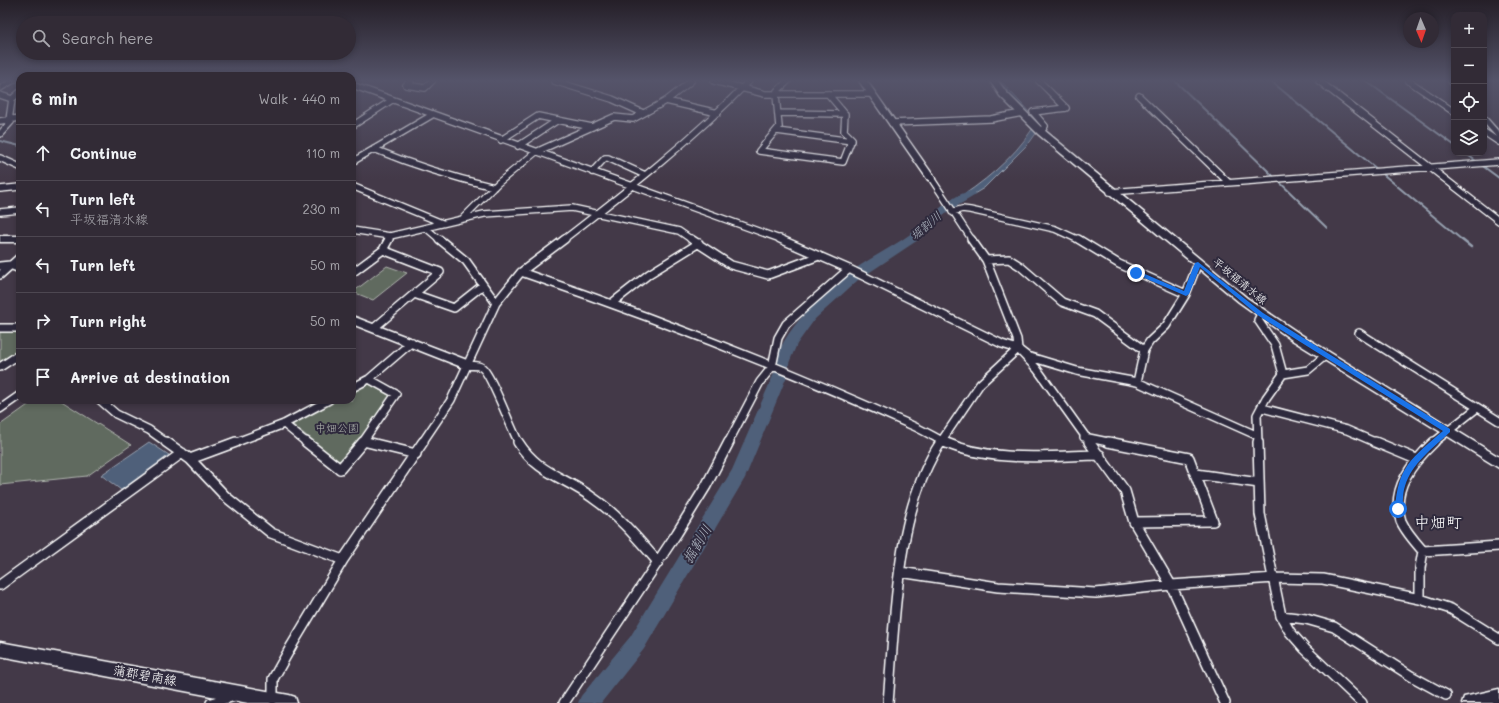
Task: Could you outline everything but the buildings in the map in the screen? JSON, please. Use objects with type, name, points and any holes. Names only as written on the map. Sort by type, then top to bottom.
[{"type":"main road","points":[[885,114],[930,178]]},
{"type":"main road","name":"平坂福清水線","points":[[1022,114],[1110,192],[1261,314],[1448,430],[1499,464]]},
{"type":"main road","points":[[0,239],[16,239]]},
{"type":"main road","points":[[356,321],[468,365]]},
{"type":"main road","name":"蒲郡碧南線","points":[[0,649],[289,703]]},
{"type":"main road","points":[[1470,703],[1496,699]]},
{"type":"street","points":[[0,134],[11,122],[9,120],[10,114]]},
{"type":"street","points":[[356,123],[371,114]]},
{"type":"street","points":[[429,114],[784,240],[1002,344],[1018,349],[1027,356],[1077,371],[1136,382],[1256,435]]},
{"type":"street","points":[[463,218],[494,187],[536,152],[614,117],[634,119],[642,114]]},
{"type":"street","points":[[211,703],[257,698],[273,678],[343,560],[416,454],[451,400],[496,303],[521,272],[645,175],[718,114]]},
{"type":"street","points":[[779,114],[780,125],[777,131],[759,151],[843,162],[852,141]]},
{"type":"street","points":[[832,114],[845,114],[844,131],[852,141]]},
{"type":"street","points":[[892,123],[991,119],[1022,114]]},
{"type":"street","points":[[1035,114],[1045,126],[1041,132]]},
{"type":"street","points":[[1157,114],[1228,182]]},
{"type":"street","points":[[1362,114],[1499,220]]},
{"type":"street","points":[[356,159],[432,115]]},
{"type":"street","points":[[501,140],[538,116],[592,127]]},
{"type":"street","points":[[0,121],[16,119]]},
{"type":"street","points":[[518,146],[558,120]]},
{"type":"street","points":[[1485,120],[1499,136]]},
{"type":"street","points":[[777,131],[852,141]]},
{"type":"street","points":[[1487,134],[1499,142]]},
{"type":"street","points":[[374,148],[446,176],[494,187]]},
{"type":"street","points":[[0,158],[16,165]]},
{"type":"street","points":[[592,172],[605,158],[608,158],[645,175]]},
{"type":"street","points":[[1110,192],[1430,166],[1499,162]]},
{"type":"street","points":[[930,178],[986,260],[1015,333],[1018,349],[1037,369],[1125,491],[1134,522],[1171,584],[1225,703]]},
{"type":"street","points":[[0,189],[16,187]]},
{"type":"street","points":[[356,188],[442,223]]},
{"type":"street","points":[[356,231],[390,236],[463,218],[491,214],[572,208],[680,231],[731,265],[768,275],[819,256]]},
{"type":"street","points":[[952,212],[962,209],[970,210],[1066,233],[1085,242],[1119,264],[1186,294]]},
{"type":"street","points":[[0,212],[16,210]]},
{"type":"street","points":[[426,228],[466,260],[496,303]]},
{"type":"street","points":[[356,270],[383,250],[390,236]]},
{"type":"street","points":[[612,303],[648,274],[699,243]]},
{"type":"street","points":[[374,328],[440,272],[383,250]]},
{"type":"street","points":[[986,260],[1009,259],[1020,266],[1062,302],[1095,314],[1144,350]]},
{"type":"street","points":[[0,276],[16,260]]},
{"type":"street","points":[[1136,382],[1144,350],[1150,341],[1166,326],[1186,294],[1198,263]]},
{"type":"street","points":[[0,266],[10,265],[16,267]]},
{"type":"street","points":[[564,703],[566,697],[658,562],[706,486],[760,382],[772,367],[778,338],[786,324],[849,270]]},
{"type":"street","points":[[521,272],[612,303],[772,367],[942,439],[951,446],[987,453],[1050,456],[1100,455]]},
{"type":"street","points":[[414,294],[454,308],[483,285]]},
{"type":"street","points":[[1261,314],[1258,320],[1264,326],[1280,356],[1283,374],[1266,398],[1257,415],[1256,435],[1260,462],[1260,514],[1268,554],[1275,578],[1281,616],[1290,632],[1362,703]]},
{"type":"street","points":[[0,328],[16,328]]},
{"type":"street","points":[[1359,332],[1499,421]]},
{"type":"street","points":[[356,386],[369,378],[412,342]]},
{"type":"street","points":[[888,703],[900,572],[907,522],[932,455],[942,439],[980,384],[1018,349]]},
{"type":"street","points":[[1283,374],[1308,370],[1326,355]]},
{"type":"street","points":[[0,367],[16,357]]},
{"type":"street","points":[[468,365],[481,367],[488,374],[517,440],[529,457],[544,470],[592,497],[619,519],[658,562]]},
{"type":"street","points":[[284,424],[340,469],[364,441],[396,394],[369,378]]},
{"type":"street","points":[[0,409],[16,399]]},
{"type":"street","points":[[105,404],[116,414],[149,430],[190,459],[226,497],[271,533],[343,560]]},
{"type":"street","points":[[190,459],[284,424],[322,404]]},
{"type":"street","points":[[1262,408],[1347,430],[1416,459]]},
{"type":"street","points":[[1420,599],[1420,568],[1423,551],[1409,533],[1400,517],[1398,509],[1400,488],[1406,472],[1416,459],[1448,430],[1477,408]]},
{"type":"street","points":[[1084,436],[1189,458],[1213,520],[1134,522]]},
{"type":"street","points":[[364,441],[416,454]]},
{"type":"street","points":[[0,585],[182,453]]},
{"type":"street","points":[[1196,474],[1259,482]]},
{"type":"street","points":[[1423,551],[1499,546]]},
{"type":"street","points":[[900,572],[998,587],[1096,593],[1171,584],[1275,578],[1323,579],[1420,599],[1451,610],[1499,639]]},
{"type":"street","points":[[1281,616],[1306,619],[1334,627],[1411,676],[1446,694]]},
{"type":"green space","points":[[387,266],[407,273],[373,300],[356,293],[356,290]]},
{"type":"green space","points":[[0,331],[16,331],[16,355],[0,365]]},
{"type":"green space","name":"中畑公園","points":[[367,383],[390,396],[360,440],[341,464],[292,424],[329,404],[356,404],[356,389]]},
{"type":"green space","points":[[29,404],[66,404],[131,445],[87,476],[0,485],[0,425]]},
{"type":"water","points":[[1022,114],[1031,114],[1038,122],[1037,132],[1030,142],[984,188],[954,206],[951,203],[974,188],[996,170],[1016,150],[1033,128]]},
{"type":"water","points":[[149,442],[169,455],[121,490],[101,475]]},
{"type":"waterway","points":[[1209,114],[1327,228]]},
{"type":"waterway","points":[[1310,114],[1462,240]]},
{"type":"waterway","points":[[1411,114],[1451,143]]},
{"type":"waterway","points":[[0,141],[16,145]]},
{"type":"waterway","points":[[1469,156],[1499,178]]},
{"type":"waterway","name":"掘割川","points":[[588,703],[637,643],[684,562],[739,473],[782,371],[782,363],[791,343],[810,316],[853,277],[917,235],[943,210],[970,194]]},
{"type":"waterway","points":[[1461,239],[1471,247]]},
{"type":"district","name":"中畑町","points":[[1438,522]]},
{"type":"route","points":[[1136,273],[1186,294],[1198,263],[1261,314],[1448,430],[1416,459],[1406,472],[1400,488],[1398,509]]},
{"type":"water label","name":"堀割川","points":[[926,226]]}]
